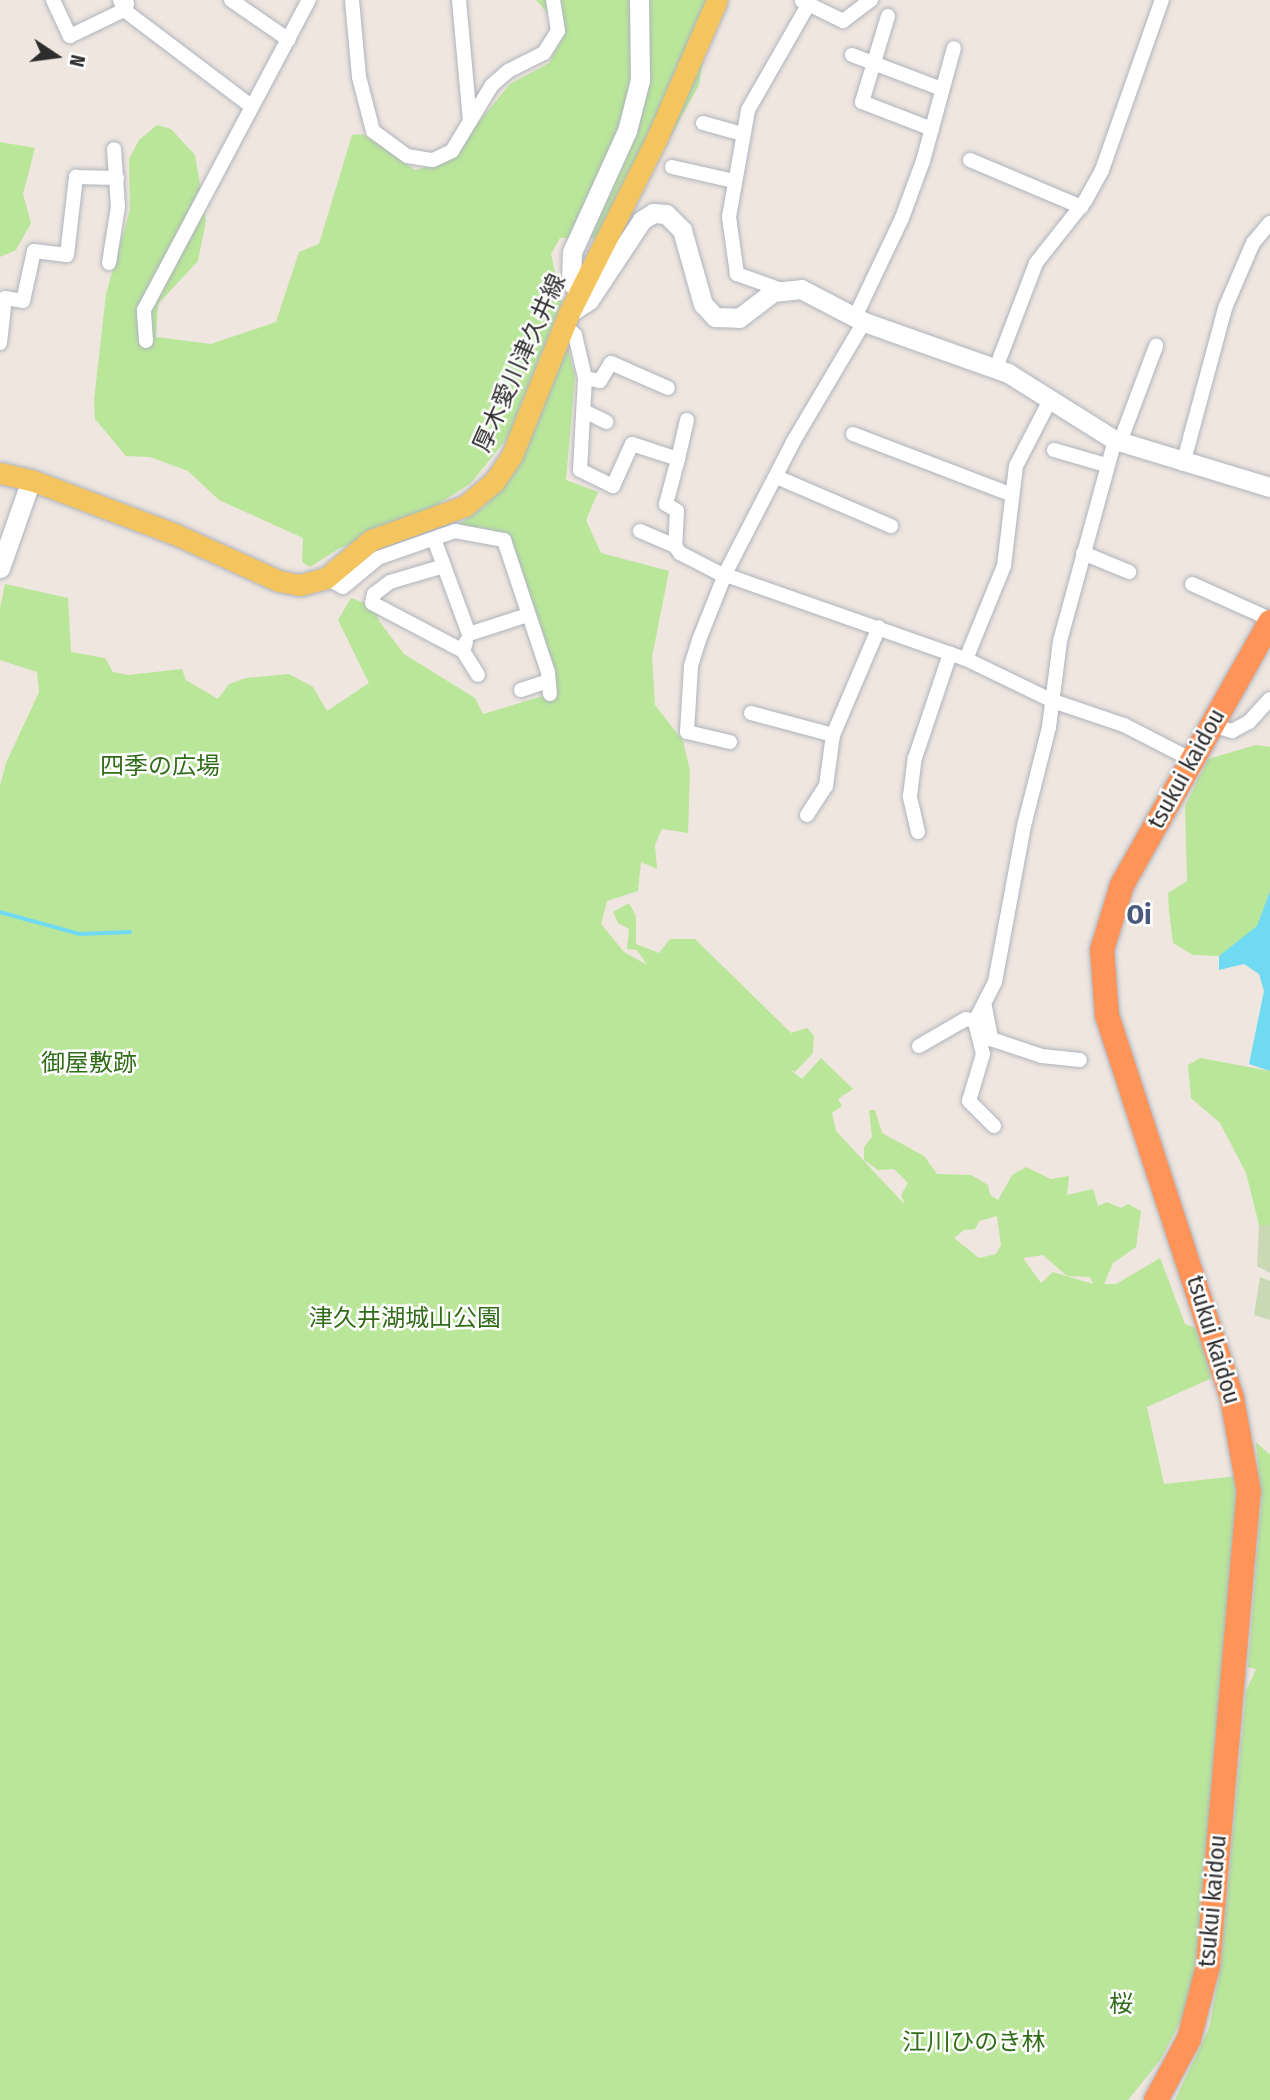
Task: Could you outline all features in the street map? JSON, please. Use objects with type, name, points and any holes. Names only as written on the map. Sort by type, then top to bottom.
[{"type":"highway","name":"tsukui kaidou","points":[[1156,2100],[1189,2039],[1208,1966],[1248,1492],[1232,1398],[1110,1023],[1101,964],[1115,901],[1270,621]]},
{"type":"main road","name":"厚木愛川津久井線","points":[[326,578],[363,545],[456,511],[494,482],[517,444],[579,292],[657,138],[717,0]]},
{"type":"main road","points":[[0,473],[32,480],[177,535],[284,582],[305,584],[326,578]]},
{"type":"street","points":[[53,0],[70,36],[124,3],[251,106]]},
{"type":"street","points":[[231,0],[289,40]]},
{"type":"street","points":[[146,341],[144,310],[309,0]]},
{"type":"street","points":[[352,0],[359,77],[373,131],[407,156],[433,160],[452,151],[492,85],[508,71],[544,53],[558,31],[553,0]]},
{"type":"street","points":[[459,0],[470,121]]},
{"type":"street","points":[[579,292],[571,281],[572,252],[627,131],[638,93],[643,56],[639,0]]},
{"type":"street","points":[[870,0],[843,21],[804,4],[748,110],[729,217],[734,268],[737,274],[779,289],[804,290],[859,320],[996,368],[1117,441],[1183,464],[1270,487]]},
{"type":"street","points":[[996,368],[1036,263],[1081,207],[1102,170],[1162,0]]},
{"type":"street","points":[[888,16],[862,102],[932,129]]},
{"type":"street","points":[[730,742],[687,732],[691,666],[726,572],[779,478],[793,442],[859,320],[902,218],[932,129],[954,48]]},
{"type":"street","points":[[852,55],[874,61],[942,89]]},
{"type":"street","points":[[702,123],[743,134]]},
{"type":"street","points":[[109,263],[117,178],[114,149]]},
{"type":"street","points":[[970,160],[1081,207]]},
{"type":"street","points":[[672,167],[734,181]]},
{"type":"street","points":[[0,344],[5,298],[23,301],[34,251],[67,255],[76,177],[117,178]]},
{"type":"street","points":[[678,459],[632,444],[613,486],[580,470],[585,378],[575,335],[567,319],[587,304],[639,223],[653,214],[666,214],[679,226],[703,304],[713,316],[739,318],[779,289]]},
{"type":"street","points":[[1183,464],[1225,308],[1253,243],[1270,223]]},
{"type":"street","points":[[975,1021],[985,1007],[995,982],[1053,701],[1060,640],[1083,553],[1107,465],[1156,346]]},
{"type":"street","points":[[585,378],[600,381],[611,363],[668,388]]},
{"type":"street","points":[[966,659],[1004,566],[1010,494],[1026,440],[1050,400]]},
{"type":"street","points":[[584,411],[607,422]]},
{"type":"street","points":[[675,546],[677,511],[666,504],[687,420]]},
{"type":"street","points":[[853,433],[1010,494]]},
{"type":"street","points":[[1054,450],[1107,465]]},
{"type":"street","points":[[779,478],[891,526]]},
{"type":"street","points":[[0,568],[32,480]]},
{"type":"street","points":[[326,578],[343,587],[378,558],[467,531],[504,540],[548,672],[548,688],[522,690]]},
{"type":"street","points":[[640,531],[675,546],[717,572],[726,572],[966,659],[1053,701],[1124,725],[1192,760]]},
{"type":"street","points":[[434,539],[470,634],[463,650]]},
{"type":"street","points":[[1083,553],[1129,572]]},
{"type":"street","points":[[444,566],[390,582],[374,594],[372,603],[463,650],[478,675]]},
{"type":"street","points":[[1192,584],[1270,621]]},
{"type":"street","points":[[470,634],[528,615]]},
{"type":"street","points":[[807,815],[826,786],[833,736],[879,627]]},
{"type":"street","points":[[918,832],[910,796],[915,758],[950,654]]},
{"type":"street","points":[[1212,725],[1232,732],[1249,723],[1270,699]]},
{"type":"street","points":[[751,713],[833,736]]},
{"type":"street","points":[[985,1007],[991,1040],[1042,1056],[1080,1060]]},
{"type":"street","points":[[919,1046],[966,1019],[975,1021]]},
{"type":"street","points":[[975,1021],[984,1054],[969,1101],[994,1126]]},
{"type":"green space","points":[[536,0],[712,0],[699,85],[639,194],[595,238],[560,238],[551,254],[562,302],[508,437],[471,483],[414,520],[340,548],[310,567],[302,562],[303,538],[219,500],[188,471],[150,457],[126,456],[95,419],[94,400],[106,294],[130,210],[129,159],[139,140],[157,125],[171,129],[195,155],[206,221],[198,261],[158,304],[156,337],[211,344],[276,322],[299,252],[319,244],[352,135],[363,134],[415,170],[446,162],[510,84],[549,63],[565,33]]},
{"type":"green space","points":[[0,142],[35,148],[23,194],[31,223],[16,250],[0,257]]},
{"type":"green space","name":"津久井湖城山公園","points":[[566,340],[575,377],[566,480],[598,492],[586,520],[601,553],[669,571],[652,657],[655,705],[683,741],[690,771],[688,833],[662,829],[655,845],[657,869],[641,862],[638,891],[607,901],[601,924],[624,952],[647,965],[637,950],[627,949],[629,929],[618,923],[613,912],[629,903],[636,916],[636,944],[659,953],[670,939],[695,939],[791,1033],[807,1028],[814,1036],[813,1053],[795,1072],[789,1069],[802,1079],[821,1058],[853,1089],[838,1099],[842,1106],[832,1113],[836,1131],[905,1205],[901,1195],[908,1183],[894,1169],[878,1170],[864,1160],[864,1147],[872,1137],[869,1110],[875,1110],[882,1133],[924,1156],[937,1174],[971,1175],[988,1185],[990,1195],[998,1200],[1012,1175],[1026,1167],[1051,1179],[1069,1176],[1067,1195],[1093,1189],[1098,1206],[1107,1202],[1121,1208],[1128,1204],[1141,1211],[1136,1247],[1113,1263],[1104,1284],[1116,1284],[1160,1258],[1185,1324],[1196,1328],[1212,1378],[1147,1407],[1164,1484],[1238,1476],[1197,1964],[1185,2012],[1161,2059],[1128,2100],[0,2100],[0,786],[6,763],[39,692],[37,672],[0,660],[0,608],[5,584],[68,598],[71,652],[105,658],[113,672],[128,675],[182,669],[186,680],[218,699],[229,684],[246,678],[289,674],[313,687],[327,711],[369,683],[338,620],[351,598],[375,607],[379,621],[404,654],[475,698],[483,714],[553,693],[508,536],[480,527],[454,527],[484,507],[502,486]],"holes":[[[997,1216],[1001,1245],[996,1254],[979,1258],[954,1238],[964,1230],[975,1229],[979,1221]],[[1043,1255],[1067,1276],[1090,1277],[1093,1284],[1053,1272],[1041,1283],[1023,1258]]]},
{"type":"green space","points":[[1256,745],[1270,747],[1270,892],[1256,929],[1235,949],[1219,956],[1193,955],[1173,943],[1168,893],[1187,881],[1185,806],[1208,759]]},
{"type":"green space","points":[[1200,1058],[1270,1071],[1270,1225],[1259,1225],[1246,1173],[1220,1123],[1191,1098],[1188,1065]]},
{"type":"green space","points":[[1259,1225],[1270,1225],[1270,1273],[1257,1266]]},
{"type":"green space","points":[[1260,1277],[1270,1281],[1270,1320],[1254,1315]]},
{"type":"green space","points":[[1256,1442],[1270,1455],[1270,2100],[1175,2100],[1209,2028],[1220,1970],[1246,1691],[1256,1669],[1248,1667],[1261,1500]]},
{"type":"water","points":[[1270,891],[1270,1071],[1249,1064],[1264,991],[1259,974],[1244,964],[1219,970],[1219,956],[1257,926]]},
{"type":"waterway","points":[[0,912],[80,934],[130,932]]},
{"type":"district","name":"Oi","points":[[1139,915]]},
{"type":"park label","name":"四季の広場","points":[[160,767]]},
{"type":"park label","name":"御屋敷跡","points":[[89,1064]]},
{"type":"park label","name":"桜","points":[[1121,2005]]},
{"type":"park label","name":"江川ひのき林","points":[[974,2043]]}]
